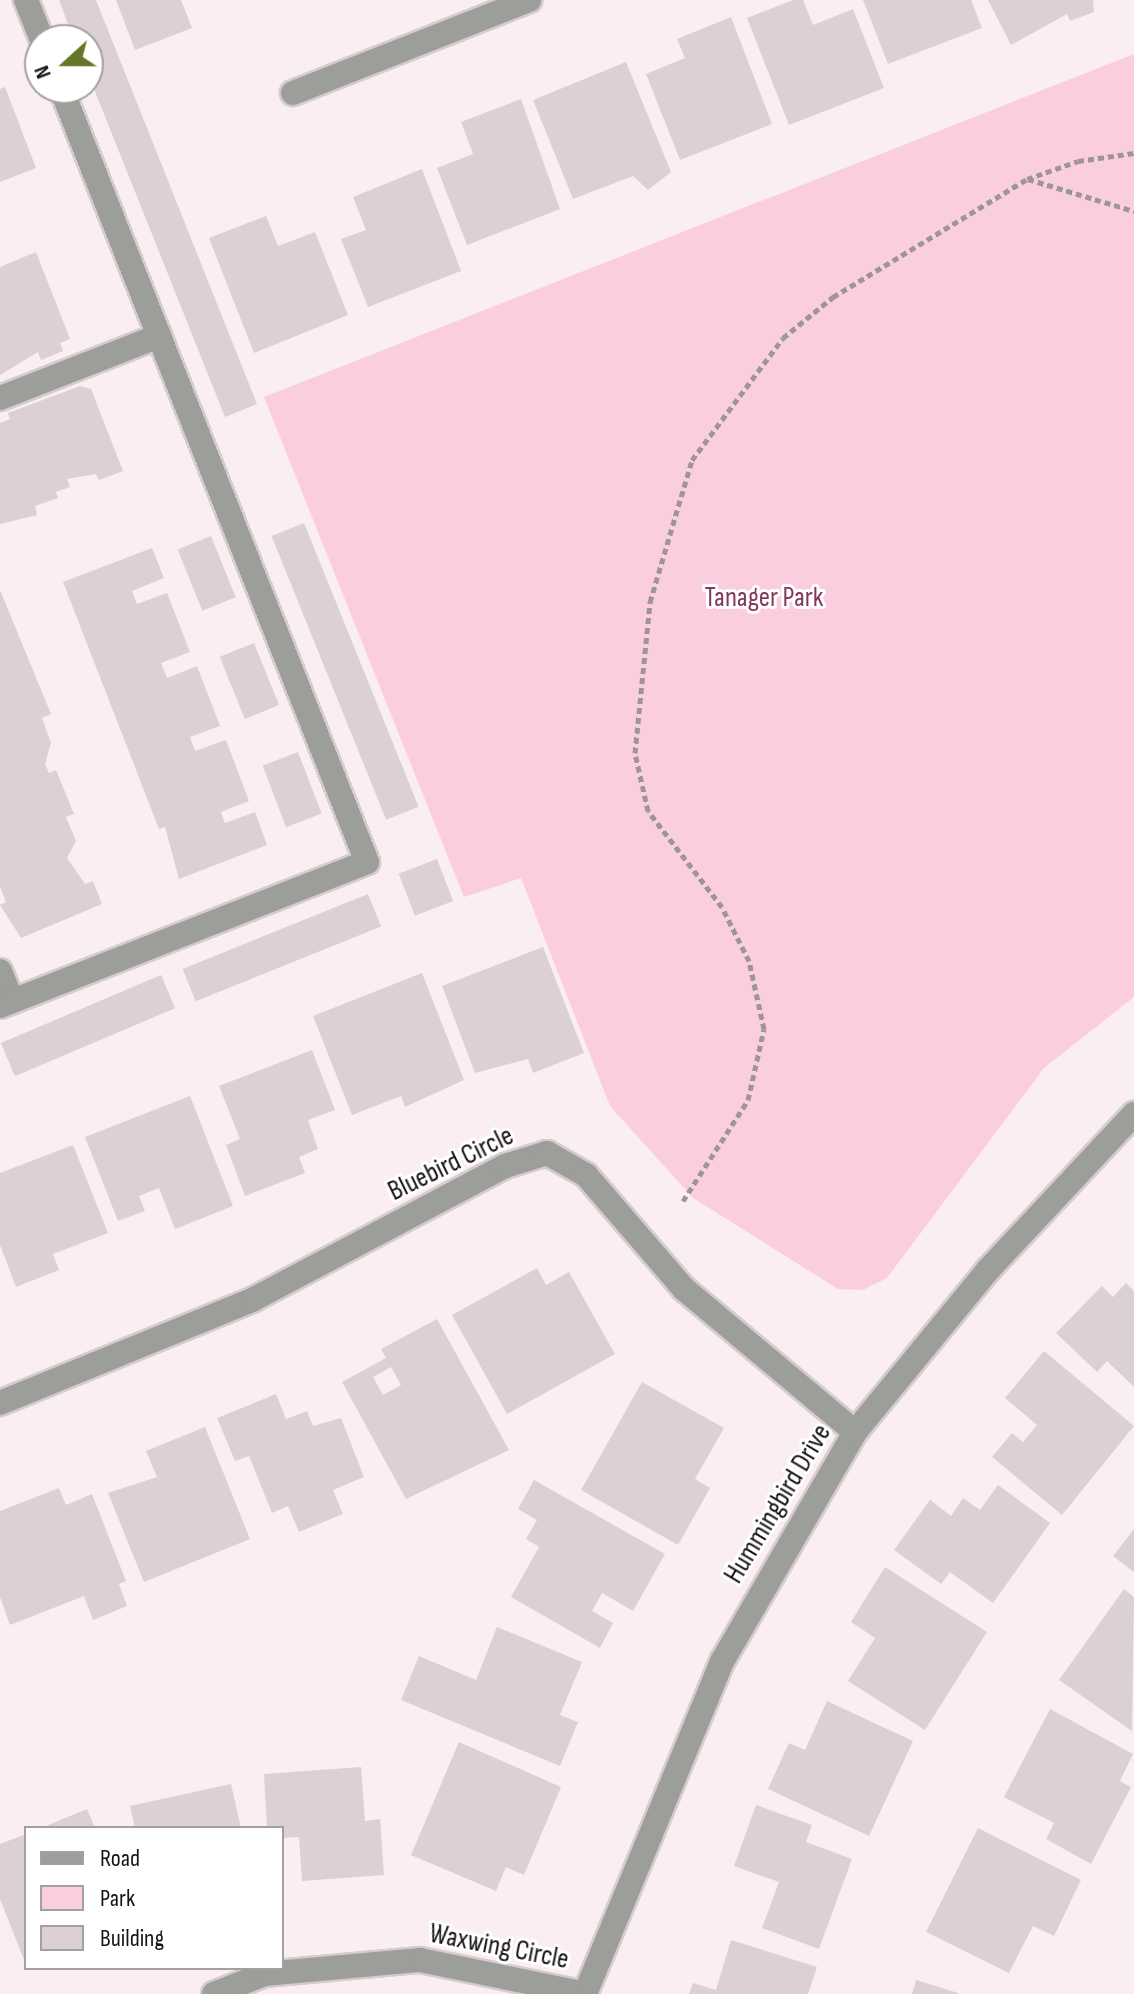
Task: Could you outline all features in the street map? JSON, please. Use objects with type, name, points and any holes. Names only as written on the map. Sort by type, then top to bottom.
[{"type":"street","points":[[26,0],[36,24]]},
{"type":"street","points":[[293,93],[529,0]]},
{"type":"street","points":[[0,971],[6,1003],[367,862],[67,104]]},
{"type":"street","points":[[0,398],[159,336]]},
{"type":"street","name":"Hummingbird Drive","points":[[585,1994],[723,1660],[855,1432],[988,1270],[1134,1114]]},
{"type":"street","name":"Bluebird Circle","points":[[0,1403],[252,1300],[505,1166],[547,1153],[586,1175],[684,1289],[855,1432]]},
{"type":"street","name":"Waxwing Circle","points":[[214,1994],[265,1974],[420,1960],[585,1994]]},
{"type":"path","points":[[683,1201],[748,1100],[764,1029],[749,961],[722,907],[648,811],[635,753],[639,662],[666,533],[692,460],[783,338],[833,297],[1027,179],[1078,161],[1134,153]]},
{"type":"path","points":[[1027,179],[1134,211]]},
{"type":"green space","name":"Tanager Park","points":[[1134,54],[1134,997],[1044,1068],[887,1278],[863,1290],[838,1289],[693,1198],[610,1106],[521,878],[464,897],[264,397]]},
{"type":"building","points":[[59,0],[96,0],[257,404],[225,417],[100,104],[104,104],[104,24],[68,24]]},
{"type":"building","points":[[116,0],[181,0],[192,28],[135,50]]},
{"type":"building","points":[[793,0],[803,0],[813,25],[853,9],[884,88],[789,125],[747,18]]},
{"type":"building","points":[[863,0],[971,0],[982,28],[888,64]]},
{"type":"building","points":[[988,0],[1093,0],[1094,12],[1070,21],[1067,14],[1011,45]]},
{"type":"building","points":[[731,17],[772,124],[680,160],[646,74],[685,58],[677,39]]},
{"type":"building","points":[[626,62],[671,172],[648,190],[633,176],[573,199],[533,100]]},
{"type":"building","points":[[5,87],[36,168],[0,182],[0,89]]},
{"type":"building","points":[[521,99],[560,209],[467,245],[437,168],[473,154],[461,122]]},
{"type":"building","points":[[422,169],[461,271],[368,307],[341,239],[366,230],[353,197]]},
{"type":"building","points":[[266,216],[278,246],[315,232],[348,315],[254,353],[209,238]]},
{"type":"building","points":[[36,252],[70,339],[60,343],[63,351],[41,360],[38,352],[0,375],[0,267]]},
{"type":"building","points":[[80,386],[91,389],[123,471],[99,480],[96,474],[67,479],[70,487],[56,492],[58,498],[35,506],[37,515],[0,524],[0,423],[10,419],[8,413]]},
{"type":"building","points":[[304,523],[419,807],[386,820],[272,536]]},
{"type":"building","points":[[211,536],[236,597],[202,611],[178,549]]},
{"type":"building","points":[[152,548],[164,578],[132,591],[137,604],[167,593],[190,652],[161,663],[167,678],[197,666],[220,726],[190,737],[195,751],[226,740],[249,801],[221,812],[225,823],[255,812],[267,845],[179,879],[165,827],[159,829],[63,582]]},
{"type":"building","points":[[0,590],[51,714],[42,718],[51,743],[45,764],[49,773],[56,770],[74,814],[66,817],[76,841],[67,858],[85,884],[93,881],[102,904],[21,938],[0,905],[6,902],[0,886]]},
{"type":"building","points":[[254,643],[279,705],[245,719],[220,657]]},
{"type":"building","points":[[298,752],[322,814],[286,827],[263,766]]},
{"type":"building","points":[[437,859],[453,901],[415,916],[399,874]]},
{"type":"building","points":[[368,894],[381,926],[196,1001],[183,969]]},
{"type":"building","points":[[543,947],[584,1053],[533,1073],[528,1059],[475,1073],[442,986]]},
{"type":"building","points":[[422,973],[464,1080],[405,1107],[401,1096],[352,1115],[313,1016]]},
{"type":"building","points":[[161,975],[175,1008],[15,1076],[1,1043]]},
{"type":"building","points":[[312,1050],[335,1110],[308,1120],[318,1149],[299,1157],[305,1173],[245,1196],[226,1145],[240,1139],[219,1086]]},
{"type":"building","points":[[190,1096],[233,1206],[175,1229],[159,1188],[139,1196],[145,1211],[118,1221],[85,1137]]},
{"type":"building","points":[[73,1145],[108,1233],[53,1254],[59,1270],[16,1287],[0,1245],[0,1173]]},
{"type":"building","points":[[537,1268],[546,1285],[569,1272],[615,1354],[507,1414],[452,1315]]},
{"type":"building","points":[[1126,1283],[1134,1291],[1134,1387],[1107,1361],[1097,1372],[1056,1333],[1102,1286],[1113,1297]]},
{"type":"building","points":[[437,1319],[509,1450],[406,1499],[342,1382],[386,1358],[381,1349]],"holes":[[[391,1367],[401,1385],[383,1395],[373,1377]]]},
{"type":"building","points":[[1044,1351],[1134,1426],[1062,1515],[992,1457],[1012,1433],[1023,1442],[1037,1425],[1005,1398]]},
{"type":"building","points":[[642,1382],[724,1428],[695,1479],[710,1488],[678,1545],[581,1490]]},
{"type":"building","points":[[276,1394],[286,1419],[307,1411],[313,1426],[341,1418],[364,1477],[333,1490],[343,1514],[299,1532],[288,1506],[272,1513],[249,1456],[235,1461],[217,1418]]},
{"type":"building","points":[[205,1427],[250,1539],[144,1582],[108,1493],[157,1477],[146,1451]]},
{"type":"building","points":[[534,1480],[665,1554],[633,1611],[602,1593],[592,1611],[613,1623],[600,1648],[511,1597],[539,1547],[526,1539],[537,1520],[518,1509]]},
{"type":"building","points":[[998,1485],[1050,1523],[993,1603],[950,1572],[941,1584],[894,1550],[930,1500],[951,1516],[963,1498],[980,1510]]},
{"type":"building","points":[[59,1488],[66,1505],[92,1494],[126,1581],[119,1584],[127,1606],[93,1620],[84,1596],[10,1625],[0,1597],[0,1511]]},
{"type":"building","points":[[1134,1529],[1134,1572],[1113,1556]]},
{"type":"building","points":[[885,1567],[987,1632],[925,1730],[848,1681],[875,1638],[851,1622]]},
{"type":"building","points":[[1124,1589],[1134,1597],[1132,1731],[1059,1680]]},
{"type":"building","points":[[497,1627],[582,1662],[560,1715],[578,1722],[560,1766],[401,1700],[419,1656],[476,1680]]},
{"type":"building","points":[[827,1701],[913,1741],[869,1836],[768,1789],[789,1743],[805,1750]]},
{"type":"building","points":[[1050,1709],[1133,1754],[1120,1781],[1131,1787],[1091,1864],[1046,1839],[1054,1823],[1004,1797]]},
{"type":"building","points":[[459,1742],[561,1787],[524,1875],[506,1867],[496,1891],[411,1855]]},
{"type":"building","points":[[361,1767],[365,1821],[380,1819],[384,1875],[302,1881],[299,1837],[284,1838],[284,1826],[267,1826],[264,1774]]},
{"type":"building","points":[[231,1784],[241,1826],[135,1826],[130,1806]]},
{"type":"building","points":[[756,1805],[812,1825],[806,1842],[852,1859],[819,1949],[762,1928],[779,1882],[734,1866]]},
{"type":"building","points":[[87,1809],[94,1826],[46,1826]]},
{"type":"building","points":[[978,1828],[1081,1880],[1054,1936],[1033,1926],[1009,1973],[926,1932]]},
{"type":"building","points":[[24,1835],[24,1960],[0,1899],[0,1844]]},
{"type":"building","points":[[731,1940],[817,1967],[808,1994],[689,1994],[693,1983],[716,1990]]},
{"type":"building","points":[[916,1980],[958,1993],[958,1994],[912,1994]]}]
